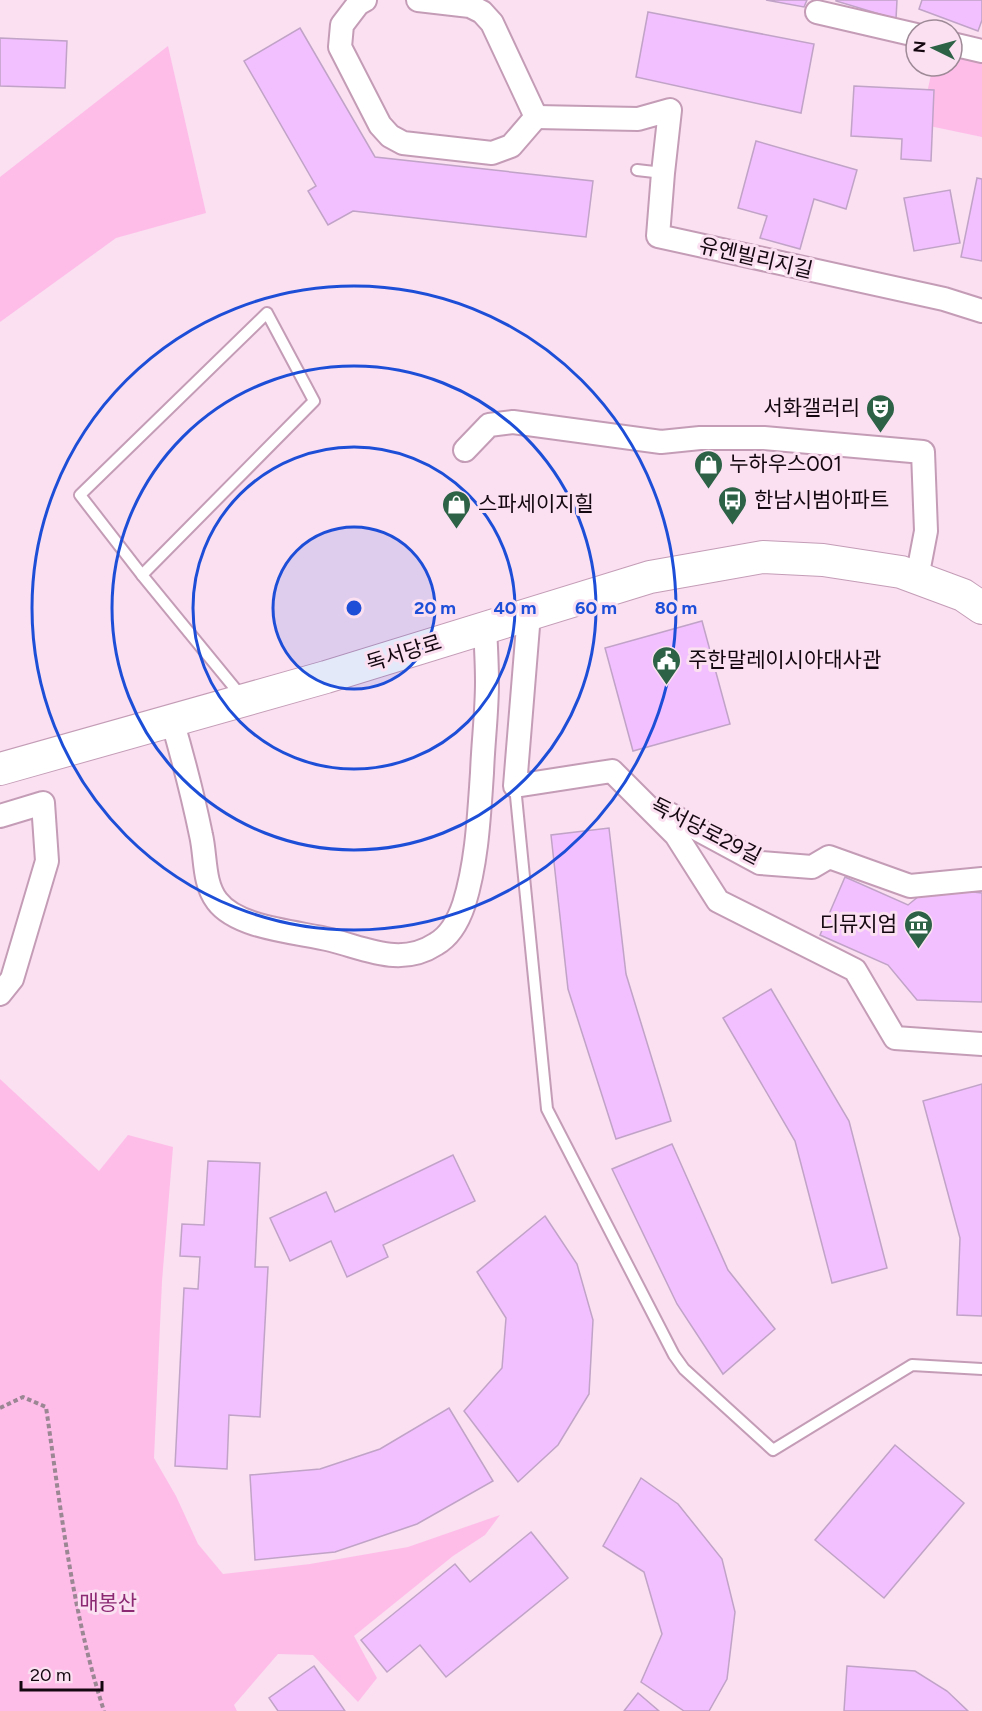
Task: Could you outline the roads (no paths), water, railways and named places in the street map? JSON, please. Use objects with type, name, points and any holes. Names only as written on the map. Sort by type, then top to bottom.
[{"type":"main road","name":"독서당로","points":[[0,769],[244,700],[650,577],[763,558],[823,560],[901,572],[963,595],[982,608]]},
{"type":"street","points":[[365,0],[358,4],[342,24],[340,47],[380,125],[390,136],[403,143],[492,153],[511,146],[536,117],[492,23],[482,12],[470,6],[418,0]]},
{"type":"street","points":[[817,12],[904,32]]},
{"type":"street","points":[[964,47],[982,51]]},
{"type":"street","name":"유엔빌리지길","points":[[536,117],[638,119],[670,110],[658,236],[944,299],[980,310]]},
{"type":"street","points":[[465,450],[489,425],[513,422],[661,442],[700,438],[764,438],[923,452],[926,531],[917,578]]},
{"type":"street","points":[[515,786],[529,614]]},
{"type":"street","points":[[172,720],[189,780],[202,838],[209,884],[215,900],[224,909],[263,926],[326,939],[381,954],[401,957],[415,954],[436,944],[452,930],[464,904],[479,822],[486,719],[485,628]]},
{"type":"street","name":"독서당로29길","points":[[515,786],[612,771],[676,835],[718,901],[855,969],[895,1038],[982,1044]]},
{"type":"street","name":"독서당로29길","points":[[638,796],[760,863],[812,867],[829,857],[910,886],[982,879]]},
{"type":"street","points":[[0,816],[43,803],[46,861],[12,979],[0,994]]},
{"type":"lane","points":[[637,170],[663,173]]},
{"type":"lane","points":[[142,575],[314,401],[267,313],[80,495],[142,575],[244,700]]},
{"type":"lane","points":[[515,786],[548,1109],[674,1355],[684,1369],[773,1450],[912,1365],[982,1370]]},
{"type":"place","name":"서화갤러리","points":[[881,434]]},
{"type":"place","name":"누하우스001","points":[[708,490]]},
{"type":"place","name":"한남시범아파트","points":[[733,526]]},
{"type":"place","name":"스파세이지힐","points":[[457,530]]},
{"type":"place","name":"주한말레이시아대사관","points":[[667,686]]},
{"type":"place","name":"디뮤지엄","points":[[918,950]]},
{"type":"park label","name":"매봉산","points":[[108,1603]]}]
